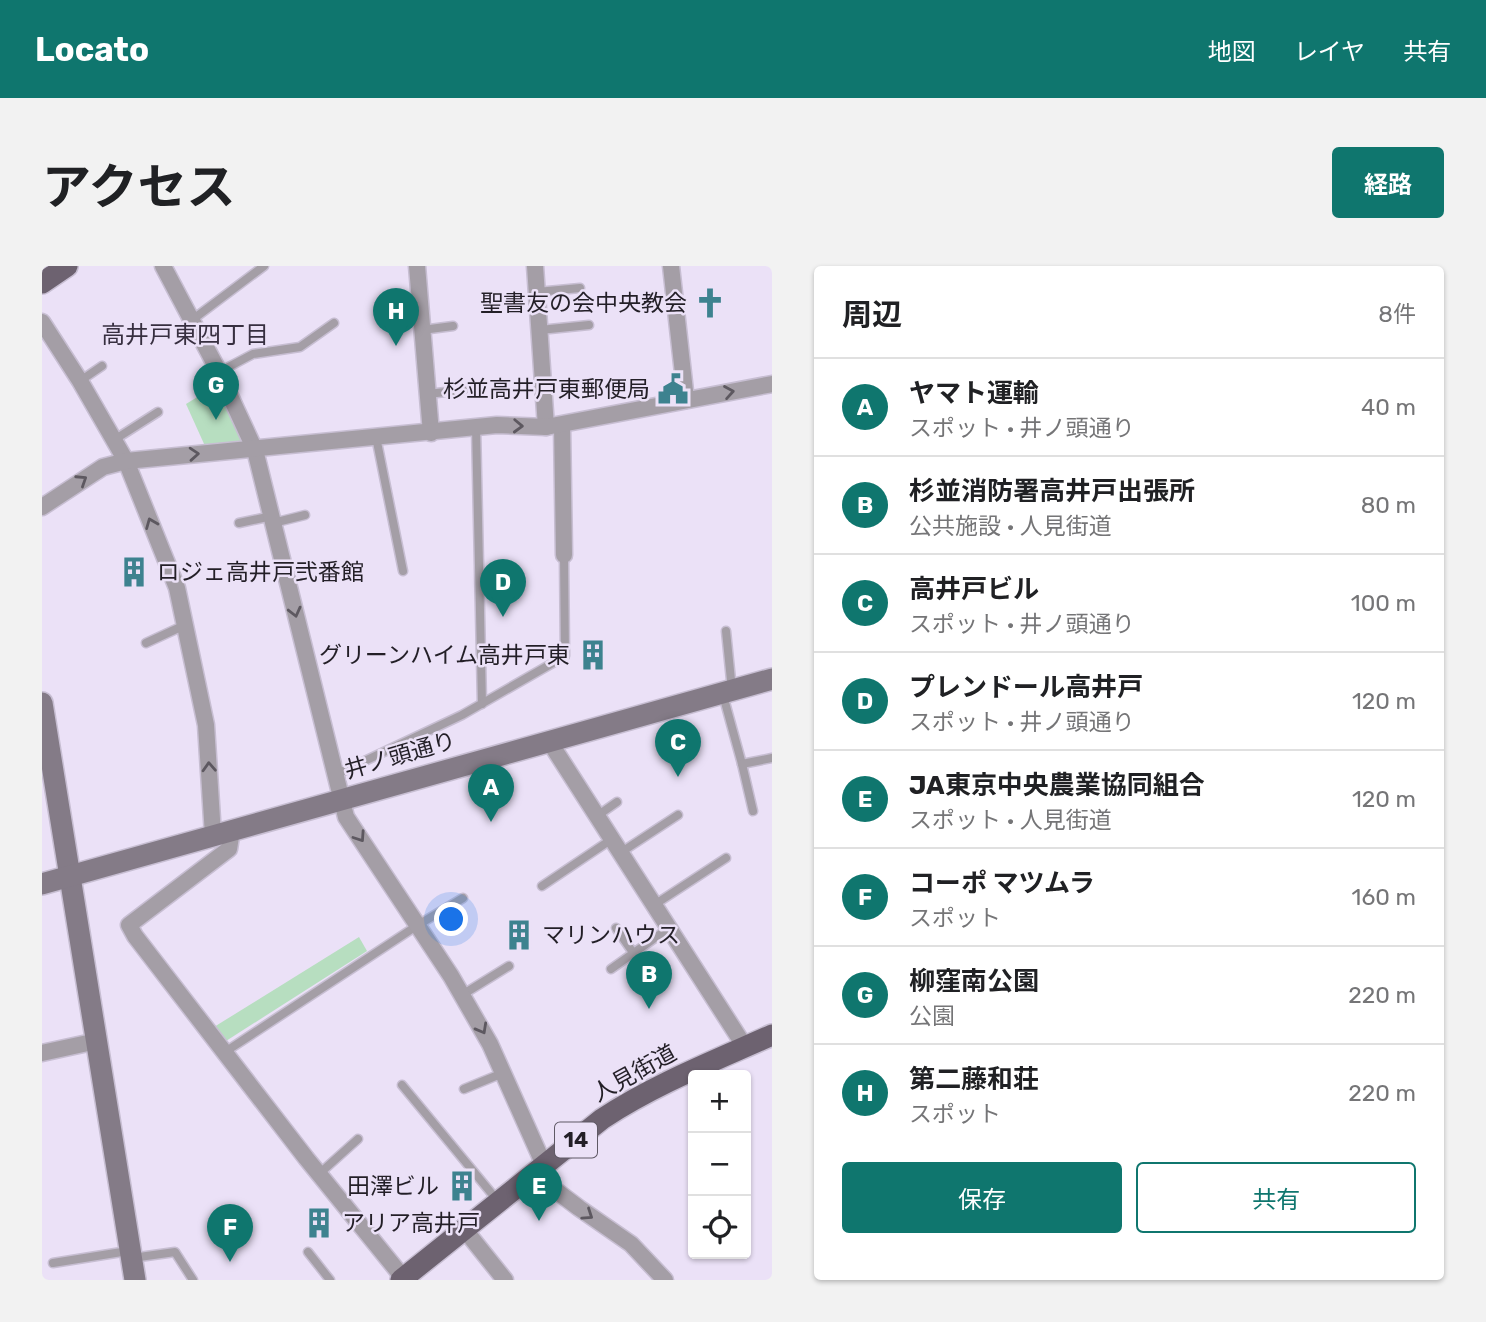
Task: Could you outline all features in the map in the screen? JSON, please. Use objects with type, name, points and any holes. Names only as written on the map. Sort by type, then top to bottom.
[{"type":"main road","points":[[42,283],[67,266]]},
{"type":"main road","name":"井ノ頭通り","points":[[42,884],[772,679]]},
{"type":"main road","points":[[42,702],[135,1280]]},
{"type":"main road","name":"人見街道","points":[[403,1279],[540,1168],[626,1103],[772,1035]]},
{"type":"street","points":[[163,266],[219,372],[255,450],[346,817],[462,995],[503,1073],[540,1156],[540,1168],[579,1208],[631,1244],[664,1280]]},
{"type":"street","points":[[417,266],[431,433]]},
{"type":"street","points":[[535,266],[540,330],[554,426],[564,555]]},
{"type":"street","points":[[671,266],[686,400]]},
{"type":"street","points":[[42,322],[126,461],[177,588],[206,725],[223,832],[229,849],[130,925],[135,936],[403,1279]]},
{"type":"street","points":[[42,507],[103,467],[126,461],[497,425],[554,426],[772,384]]},
{"type":"street","points":[[549,741],[745,1047]]},
{"type":"street","points":[[42,1053],[97,1041]]},
{"type":"street","points":[[465,1230],[505,1280]]},
{"type":"lane","points":[[192,320],[264,266]]},
{"type":"lane","points":[[537,292],[580,288]]},
{"type":"lane","points":[[219,372],[253,354],[300,347],[334,323]]},
{"type":"lane","points":[[540,330],[589,325]]},
{"type":"lane","points":[[422,330],[453,326]]},
{"type":"lane","points":[[80,382],[102,366]]},
{"type":"lane","points":[[428,394],[463,390]]},
{"type":"lane","points":[[114,440],[158,412]]},
{"type":"lane","points":[[476,427],[482,704]]},
{"type":"lane","points":[[376,437],[403,571]]},
{"type":"lane","points":[[239,523],[305,515]]},
{"type":"lane","points":[[335,775],[482,704],[565,656],[564,555]]},
{"type":"lane","points":[[146,643],[185,625]]},
{"type":"lane","points":[[726,631],[727,691],[753,811]]},
{"type":"lane","points":[[742,764],[772,758]]},
{"type":"lane","points":[[597,816],[617,802]]},
{"type":"lane","points":[[542,886],[678,815]]},
{"type":"lane","points":[[654,905],[726,858]]},
{"type":"lane","points":[[225,1052],[463,898]]},
{"type":"lane","points":[[616,928],[634,954]]},
{"type":"lane","points":[[611,969],[669,928]]},
{"type":"lane","points":[[462,995],[509,966]]},
{"type":"lane","points":[[464,1089],[503,1073]]},
{"type":"lane","points":[[402,1085],[499,1202]]},
{"type":"lane","points":[[319,1174],[358,1139]]},
{"type":"lane","points":[[53,1263],[175,1252],[193,1280]]},
{"type":"lane","points":[[308,1252],[330,1280]]},
{"type":"green space","points":[[220,383],[244,443],[205,446],[186,404]]},
{"type":"green space","points":[[359,937],[367,951],[226,1041],[214,1027]]},
{"type":"place","name":"聖書友の会中央教会","points":[[710,303]]},
{"type":"place","name":"第二藤和荘","points":[[396,346]]},
{"type":"place","name":"杉並高井戸東郵便局","points":[[673,389]]},
{"type":"place","name":"柳窪南公園","points":[[216,420]]},
{"type":"place","name":"ロジェ高井戸弐番館","points":[[134,572]]},
{"type":"place","name":"プレンドール高井戸","points":[[503,617]]},
{"type":"place","name":"グリーンハイム高井戸東","points":[[593,655]]},
{"type":"place","name":"高井戸ビル","points":[[678,777]]},
{"type":"place","name":"ヤマト運輸","points":[[491,822]]},
{"type":"place","name":"マリンハウス","points":[[519,935]]},
{"type":"place","name":"杉並消防署高井戸出張所","points":[[649,1009]]},
{"type":"place","name":"田澤ビル","points":[[462,1186]]},
{"type":"place","name":"JA東京中央農業協同組合","points":[[539,1221]]},
{"type":"place","name":"アリア高井戸","points":[[319,1223]]},
{"type":"place","name":"コーポ マツムラ","points":[[230,1262]]},
{"type":"district","name":"高井戸東四丁目","points":[[185,335]]}]
